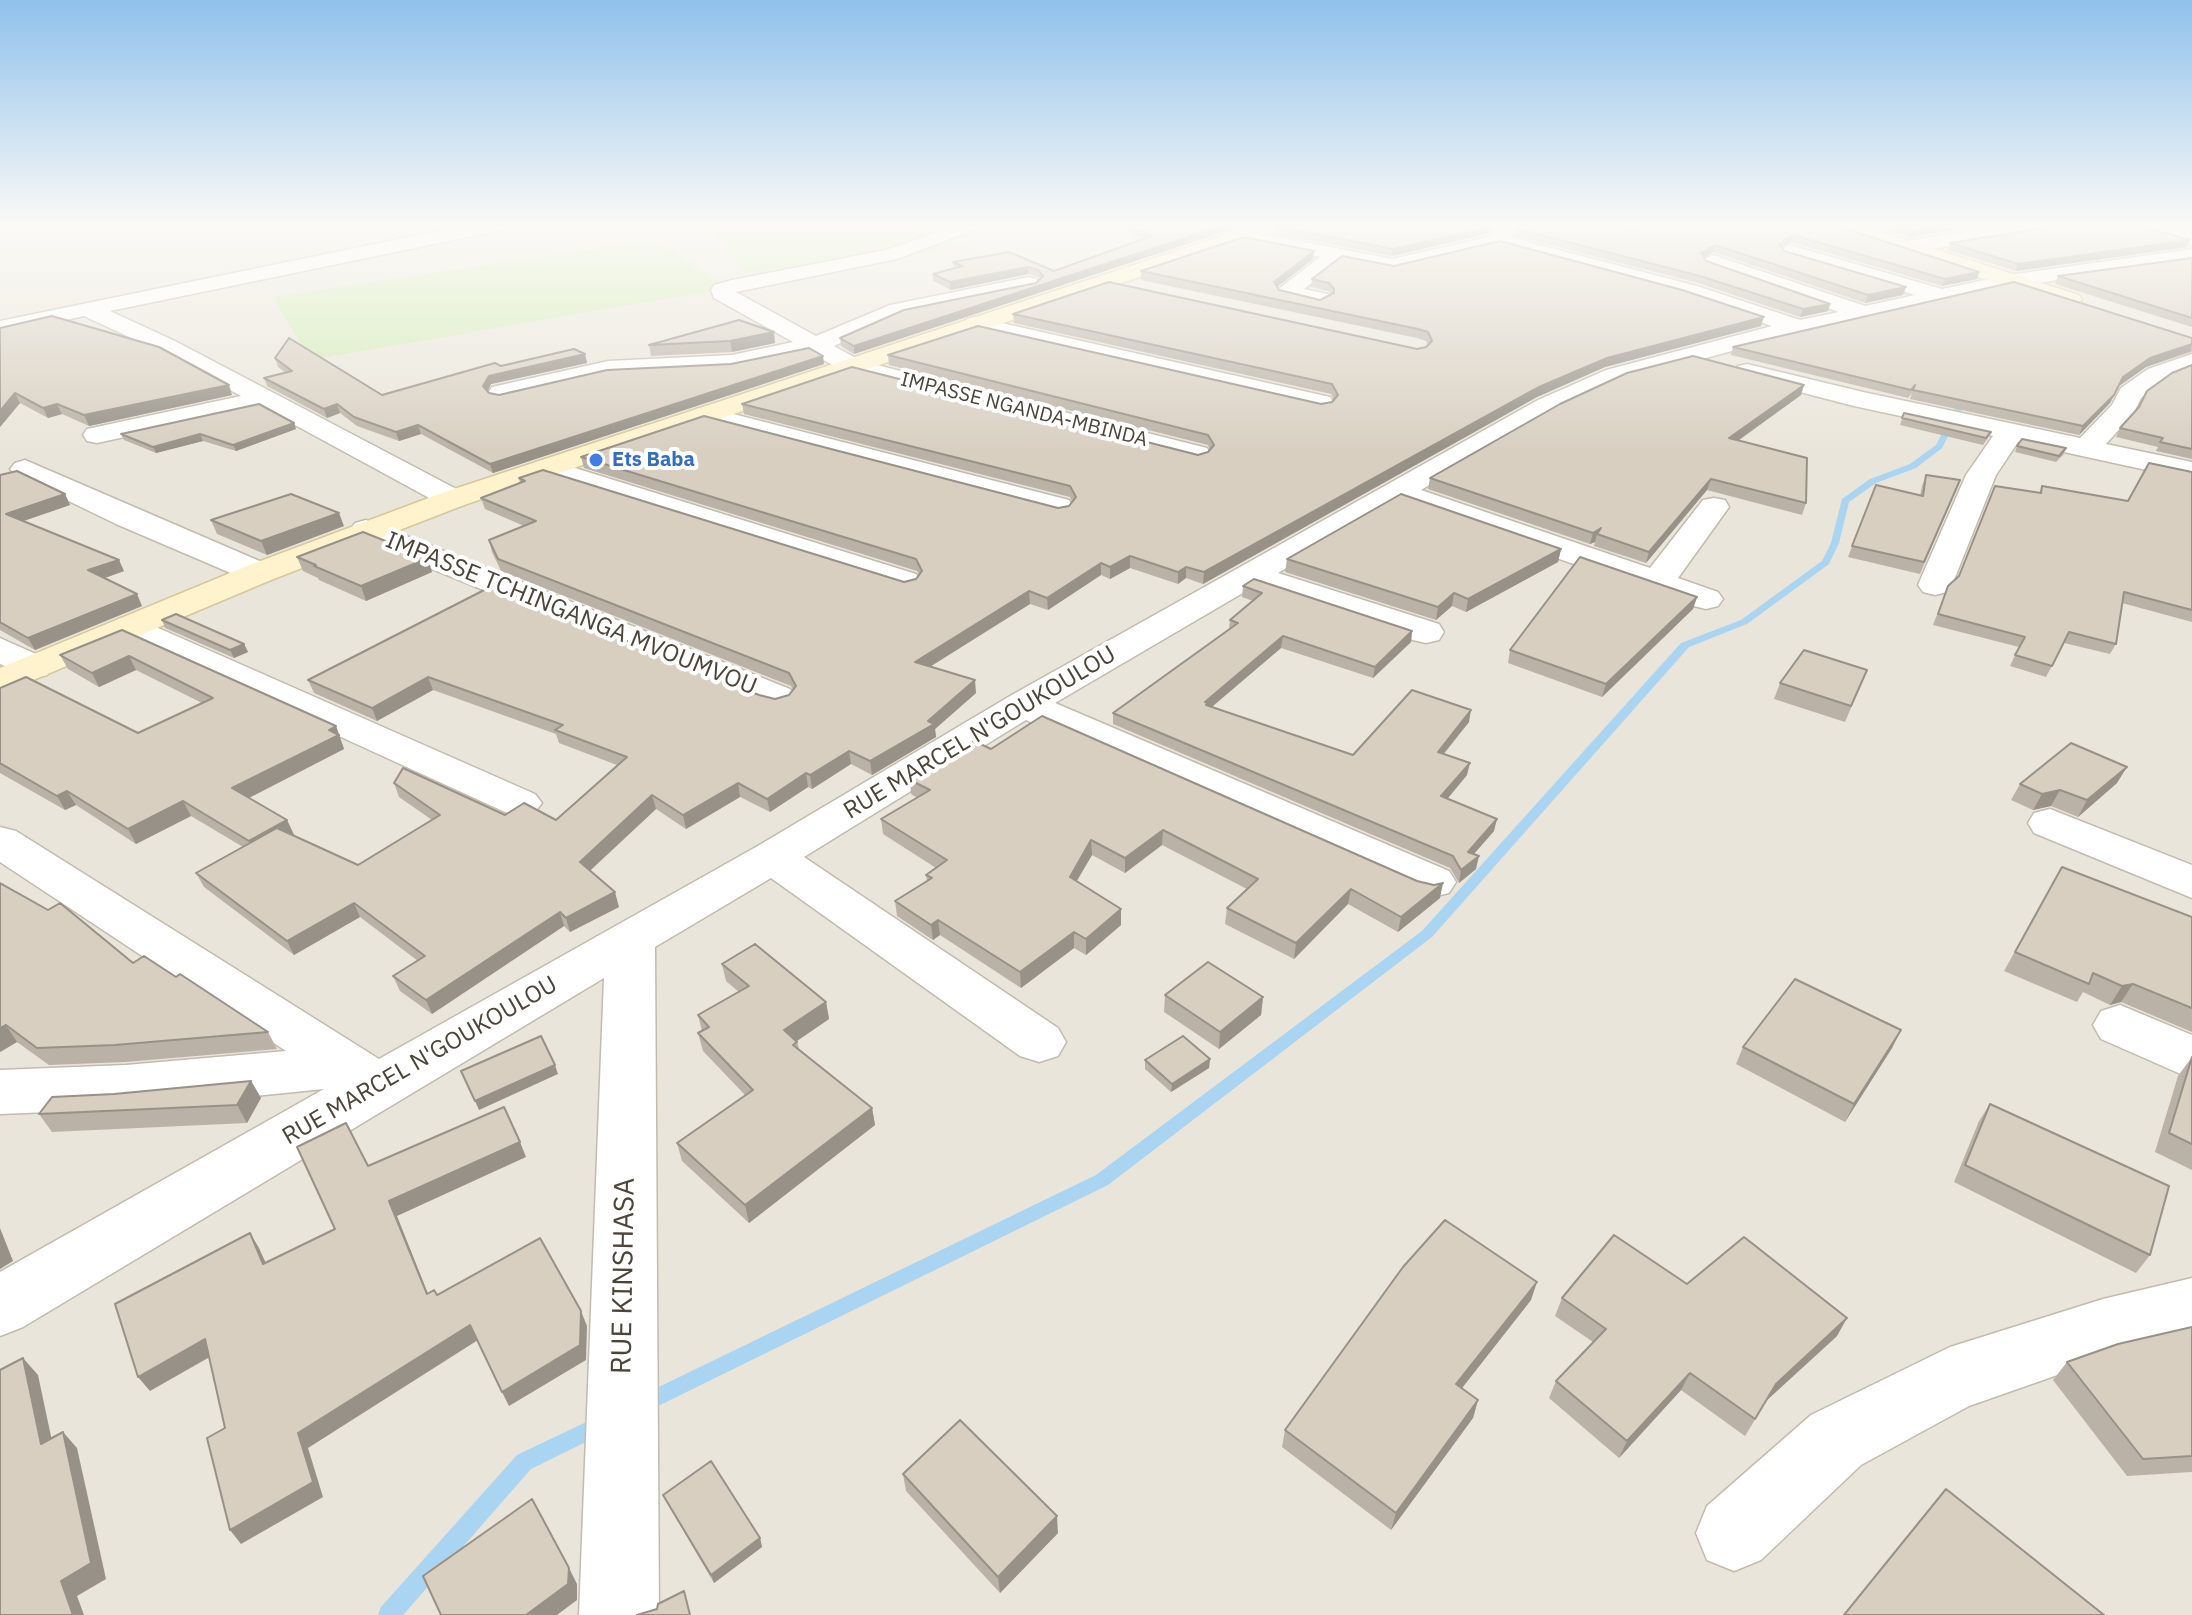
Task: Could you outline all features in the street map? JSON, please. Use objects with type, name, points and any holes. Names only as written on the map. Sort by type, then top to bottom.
[{"type":"street","points":[[0,328],[133,299]]},
{"type":"street","name":"IMPASSE NGANDA-MBINDA","points":[[733,299],[852,366],[1197,454]]},
{"type":"street","points":[[501,393],[608,368],[732,362],[815,345],[898,310],[950,299]]},
{"type":"street","points":[[0,682],[366,530],[1049,299]]},
{"type":"street","points":[[1714,299],[1800,328]]},
{"type":"street","points":[[1824,299],[1864,313]]},
{"type":"street","name":"RUE MARCEL N'GOUKOULOU","points":[[0,1306],[363,1077],[630,938],[772,857],[1024,704],[1547,406],[1615,375],[1687,354],[1925,299]]},
{"type":"street","points":[[2068,299],[2093,307]]},
{"type":"street","points":[[87,309],[167,346],[453,499]]},
{"type":"street","points":[[975,324],[1321,403]]},
{"type":"street","points":[[1687,354],[1813,388],[2192,471]]},
{"type":"street","points":[[2086,449],[2124,408],[2130,394],[2157,374],[2192,361]]},
{"type":"street","points":[[97,435],[265,399]]},
{"type":"street","points":[[706,415],[1058,507]]},
{"type":"street","points":[[1935,585],[1981,475],[2010,432]]},
{"type":"street","points":[[546,468],[904,581]]},
{"type":"street","points":[[25,469],[127,517],[259,573]]},
{"type":"street","points":[[1393,491],[1706,599]]},
{"type":"street","points":[[1658,581],[1714,507]]},
{"type":"street","name":"IMPASSE TCHINGANGA MVOUMVOU","points":[[366,530],[776,697]]},
{"type":"street","points":[[1249,575],[1426,632]]},
{"type":"street","points":[[131,627],[520,803]]},
{"type":"street","points":[[0,649],[34,667]]},
{"type":"street","points":[[1024,704],[1432,882]]},
{"type":"street","points":[[2050,823],[2192,883]]},
{"type":"street","points":[[0,841],[363,1077]]},
{"type":"street","points":[[772,857],[1039,1042]]},
{"type":"street","name":"RUE KINSHASA","points":[[619,1615],[630,938]]},
{"type":"street","points":[[2120,1025],[2192,1058]]},
{"type":"street","points":[[0,1092],[363,1077]]},
{"type":"street","points":[[1734,1533],[1836,1440],[1950,1380],[2103,1329],[2192,1308]]},
{"type":"shaded area","points":[[0,299],[2192,299],[2192,1615],[0,1615]]},
{"type":"green space","points":[[274,299],[662,299],[310,360]]},
{"type":"building","points":[[956,299],[997,299],[854,346],[840,338],[904,310]]},
{"type":"building","points":[[1057,299],[1189,299],[1417,349],[1426,347],[1432,341],[1428,332],[1276,299],[1710,299],[1764,317],[1607,358],[1539,387],[1204,572],[1186,567],[1178,572],[1130,556],[1110,567],[1101,563],[1047,598],[1029,591],[915,662],[975,680],[928,721],[934,724],[870,761],[849,751],[810,775],[806,773],[767,799],[738,783],[683,815],[652,795],[580,862],[615,892],[566,918],[560,912],[426,1000],[393,976],[425,956],[354,903],[287,941],[196,873],[277,828],[358,865],[440,815],[394,783],[403,768],[505,815],[524,803],[556,820],[627,757],[555,730],[563,725],[428,677],[372,708],[308,680],[492,586],[759,695],[775,699],[789,695],[796,686],[789,673],[498,559],[489,540],[536,521],[481,498],[525,481],[519,478],[543,470],[904,582],[916,579],[922,571],[916,559],[581,457],[704,416],[1058,508],[1069,506],[1076,497],[1070,486],[742,404],[852,367],[1198,455],[1208,452],[1214,445],[1208,435],[888,355],[978,326],[1321,404],[1332,402],[1338,395],[1332,384],[1013,314]]},
{"type":"building","points":[[1773,299],[1817,299],[1830,304],[1803,309]]},
{"type":"building","points":[[1939,299],[2069,299],[2192,338],[2192,344],[2150,358],[2123,377],[2114,395],[2083,426],[1913,390],[1915,385],[1911,390],[1733,347]]},
{"type":"building","points":[[2133,299],[2192,299],[2192,318]]},
{"type":"building","points":[[52,316],[159,347],[229,385],[84,415],[57,404],[43,408],[15,393],[0,411],[0,328]]},
{"type":"building","points":[[739,320],[774,332],[730,341],[649,345]]},
{"type":"building","points":[[289,338],[382,395],[495,363],[501,366],[574,349],[585,354],[489,376],[483,386],[489,393],[499,395],[607,370],[731,364],[809,348],[823,356],[490,464],[418,425],[396,432],[354,417],[337,404],[324,409],[264,378],[292,371],[275,358]]},
{"type":"building","points":[[1693,356],[1804,385],[1729,438],[1807,458],[1806,503],[1711,479],[1649,552],[1597,534],[1601,528],[1593,533],[1430,478],[1560,404],[1627,373]]},
{"type":"building","points":[[2192,365],[2192,449],[2160,442],[2163,438],[2120,428],[2139,407],[2147,391],[2172,373]]},
{"type":"building","points":[[259,404],[294,423],[233,445],[200,434],[153,447],[121,434]]},
{"type":"building","points":[[1904,413],[1991,432],[1986,438],[1902,418]]},
{"type":"building","points":[[2022,439],[2066,448],[2059,456],[2017,446]]},
{"type":"building","points":[[2149,463],[2192,472],[2192,610],[2124,592],[2116,644],[2069,632],[2052,666],[2015,655],[2025,637],[1938,614],[1948,586],[1959,576],[1995,486],[2041,493],[2042,486],[2128,501]]},
{"type":"building","points":[[17,471],[65,494],[6,514],[119,560],[88,570],[137,594],[28,638],[0,622],[0,475]]},
{"type":"building","points":[[1926,475],[1960,480],[1924,562],[1852,546],[1876,485],[1923,496]]},
{"type":"building","points":[[291,494],[339,513],[261,541],[211,520]]},
{"type":"building","points":[[1401,494],[1561,549],[1468,599],[1454,593],[1438,607],[1287,559]]},
{"type":"building","points":[[363,532],[428,558],[361,586],[297,557]]},
{"type":"building","points":[[1580,557],[1697,597],[1606,684],[1510,650]]},
{"type":"building","points":[[1254,579],[1412,631],[1375,667],[1283,636],[1205,702],[1208,703],[1206,705],[1353,755],[1412,690],[1471,710],[1438,752],[1470,763],[1441,796],[1497,819],[1468,852],[1479,856],[1461,870],[1453,856],[1113,713],[1238,623],[1230,620],[1262,593],[1243,586]]},
{"type":"building","points":[[176,614],[244,644],[230,650],[162,620]]},
{"type":"building","points":[[122,630],[336,726],[329,730],[339,735],[232,788],[287,820],[249,841],[183,801],[128,829],[67,791],[57,796],[0,763],[0,688],[26,677],[138,733],[213,698],[129,656],[92,673],[60,655]]},
{"type":"building","points":[[1804,650],[1867,670],[1851,706],[1780,683]]},
{"type":"building","points":[[1042,716],[1417,881],[1434,885],[1443,883],[1401,917],[1351,889],[1296,943],[1227,908],[1258,879],[1163,830],[1125,858],[1091,840],[1070,877],[1121,909],[1086,939],[1074,932],[1020,972],[938,920],[931,925],[895,901],[932,878],[926,875],[947,860],[881,819],[930,790],[910,780],[974,741],[991,749]]},
{"type":"building","points":[[2071,743],[2127,767],[2087,800],[2060,790],[2042,794],[2020,784]]},
{"type":"building","points":[[2062,867],[2192,917],[2192,1008],[2133,984],[2122,986],[2093,973],[2089,984],[2015,952]]},
{"type":"building","points":[[0,883],[48,910],[60,903],[133,963],[144,956],[176,977],[180,974],[268,1032],[37,1048],[6,1025],[0,1028]]},
{"type":"building","points":[[755,944],[826,1002],[784,1030],[797,1042],[793,1045],[872,1108],[745,1205],[677,1143],[753,1090],[698,1033],[709,1027],[698,1015],[749,986],[722,964]]},
{"type":"building","points":[[1208,962],[1263,997],[1220,1032],[1165,995]]},
{"type":"building","points":[[1795,979],[1901,1030],[1854,1104],[1743,1047]]},
{"type":"building","points":[[541,1036],[555,1065],[475,1101],[461,1071]]},
{"type":"building","points":[[1183,1036],[1210,1059],[1172,1084],[1145,1060]]},
{"type":"building","points":[[2192,1057],[2192,1144],[2169,1133]]},
{"type":"building","points":[[251,1081],[237,1105],[39,1114],[52,1097]]},
{"type":"building","points":[[1990,1104],[2169,1186],[2150,1255],[1965,1165]]},
{"type":"building","points":[[504,1107],[520,1142],[389,1201],[427,1294],[434,1290],[437,1295],[540,1238],[581,1311],[580,1345],[502,1392],[470,1325],[298,1433],[313,1482],[230,1530],[207,1438],[225,1428],[205,1339],[138,1377],[115,1304],[250,1233],[263,1264],[335,1229],[297,1147],[346,1123],[368,1166]]},
{"type":"building","points":[[1445,1220],[1537,1282],[1456,1384],[1478,1400],[1396,1513],[1285,1430],[1403,1267]]},
{"type":"building","points":[[1614,1235],[1687,1284],[1744,1237],[1847,1318],[1776,1384],[1755,1419],[1690,1373],[1627,1441],[1556,1381],[1606,1329],[1562,1298]]},
{"type":"building","points":[[2192,1327],[2192,1456],[2143,1459],[2067,1362],[2118,1344]]},
{"type":"building","points":[[23,1358],[41,1444],[63,1432],[91,1563],[61,1581],[73,1615],[0,1615],[0,1370]]},
{"type":"building","points":[[960,1420],[1057,1516],[998,1577],[903,1474]]},
{"type":"building","points":[[711,1461],[760,1538],[711,1575],[663,1495]]},
{"type":"building","points":[[1946,1489],[2104,1615],[1844,1615]]},
{"type":"building","points":[[532,1499],[569,1568],[568,1584],[526,1615],[441,1615],[423,1576]]},
{"type":"building","points":[[684,1591],[690,1615],[637,1615],[657,1609],[658,1604]]},
{"type":"waterway","points":[[643,1404],[1102,1180],[1427,934],[1685,645],[1744,622],[1826,562],[1835,543],[1845,501],[1873,481],[1913,466],[1939,446],[1965,396]]},
{"type":"waterway","points":[[389,1615],[524,1462],[601,1424]]},
{"type":"place","name":"Ets Baba","points":[[596,460]]}]
